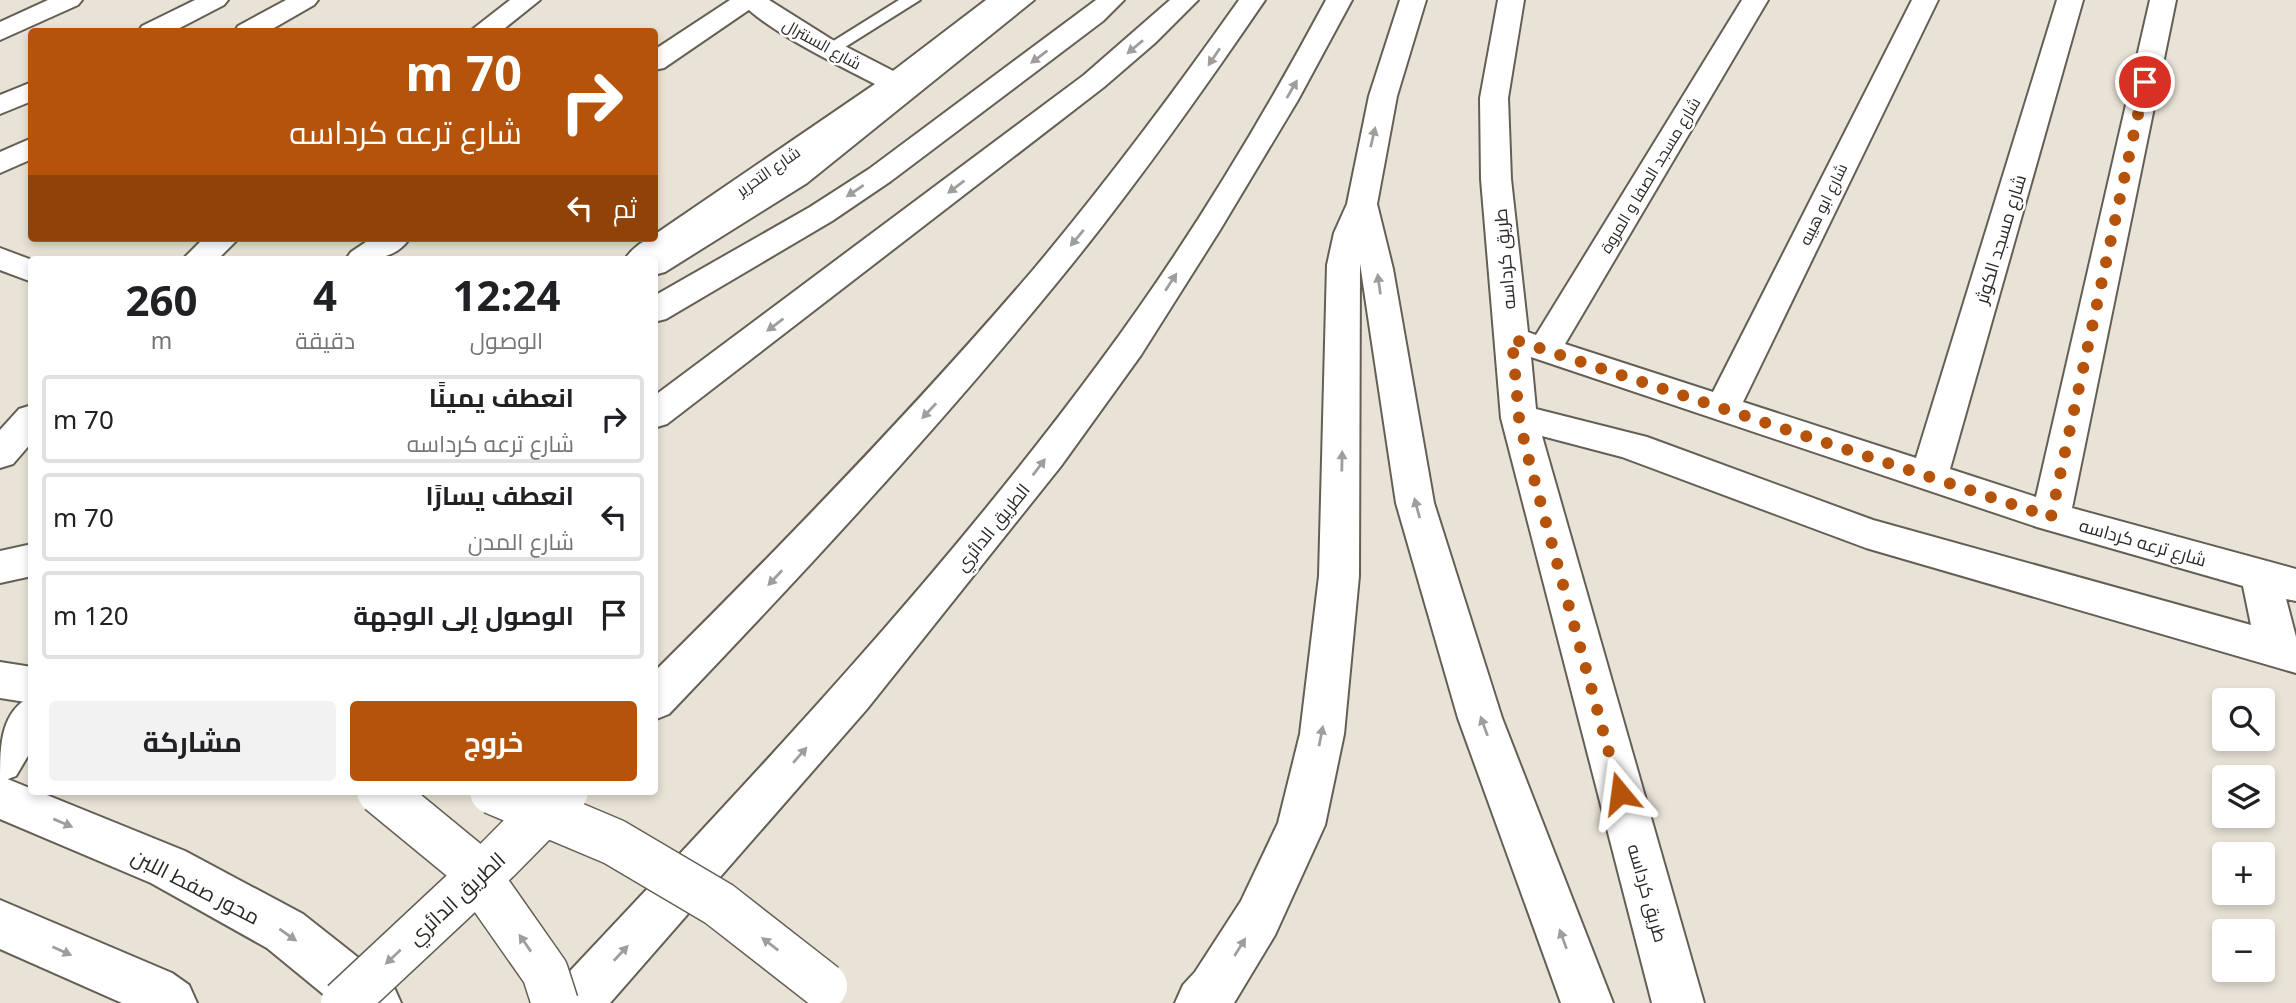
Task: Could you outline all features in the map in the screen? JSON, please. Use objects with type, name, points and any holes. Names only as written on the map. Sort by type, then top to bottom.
[{"type":"main road","points":[[0,32],[69,0]]},
{"type":"main road","points":[[159,28],[215,0]]},
{"type":"main road","points":[[254,28],[305,0]]},
{"type":"main road","points":[[658,59],[747,0]]},
{"type":"main road","name":"شارع السنترال","points":[[753,0],[785,24],[828,50],[895,83]]},
{"type":"main road","name":"شارع التحرير","points":[[645,256],[895,83],[1002,0]]},
{"type":"main road","points":[[658,263],[796,177],[1021,0]]},
{"type":"main road","points":[[658,309],[821,214],[880,175],[1094,16],[1111,0]]},
{"type":"main road","points":[[658,412],[1094,81],[1185,0]]},
{"type":"main road","points":[[658,697],[772,582],[964,373],[1100,210],[1198,81],[1252,0]]},
{"type":"main road","name":"الطريق الدائري","points":[[575,1003],[756,807],[904,636],[1020,493],[1112,372],[1248,163],[1303,69],[1339,0]]},
{"type":"main road","points":[[1201,1003],[1213,990],[1258,918],[1301,825],[1322,734],[1339,576],[1343,265],[1350,233],[1362,204],[1382,96],[1413,0]]},
{"type":"main road","name":"طريق كرداسه","points":[[1511,0],[1494,98],[1496,179],[1528,344],[1519,418],[1678,1003]]},
{"type":"main road","name":"شارع مسجد الصفا و المروة","points":[[1528,344],[1755,0]]},
{"type":"main road","name":"شارع ابو هيبه","points":[[1722,409],[1925,0]]},
{"type":"main road","name":"شارع مسجد الكوثر","points":[[1929,478],[2070,0]]},
{"type":"main road","points":[[2051,517],[2163,0]]},
{"type":"main road","points":[[487,28],[522,1]]},
{"type":"main road","points":[[0,106],[28,92]]},
{"type":"main road","points":[[0,164],[28,149]]},
{"type":"main road","points":[[1362,204],[1377,269],[1415,503],[1480,718],[1587,1003]]},
{"type":"main road","points":[[202,256],[218,242]]},
{"type":"main road","points":[[367,256],[388,242]]},
{"type":"main road","points":[[0,258],[28,270]]},
{"type":"main road","name":"شارع ترعه كرداسه","points":[[1528,344],[2051,517],[2279,580]]},
{"type":"main road","points":[[1519,418],[1634,447],[1866,533],[2287,653],[2279,580]]},
{"type":"main road","points":[[0,454],[28,422]]},
{"type":"main road","points":[[0,554],[28,548]]},
{"type":"main road","points":[[0,566],[28,561]]},
{"type":"main road","points":[[0,680],[28,684]]},
{"type":"main road","points":[[0,762],[5,749],[28,720]]},
{"type":"main road","points":[[385,795],[470,865],[545,972],[555,1003]]},
{"type":"main road","points":[[502,795],[614,842],[719,904],[824,986],[839,1003]]},
{"type":"main road","name":"الطريق الدائري","points":[[344,1003],[497,860],[561,795]]},
{"type":"main road","name":"محور صفط اللبن","points":[[0,797],[168,867],[285,931],[375,1003]]},
{"type":"main road","points":[[0,923],[154,991],[171,1003]]},
{"type":"lane","points":[[828,50],[911,0]]},
{"type":"route","points":[[1620,793],[1527,453],[1519,418],[1512,339],[2051,517],[2145,82]]}]
